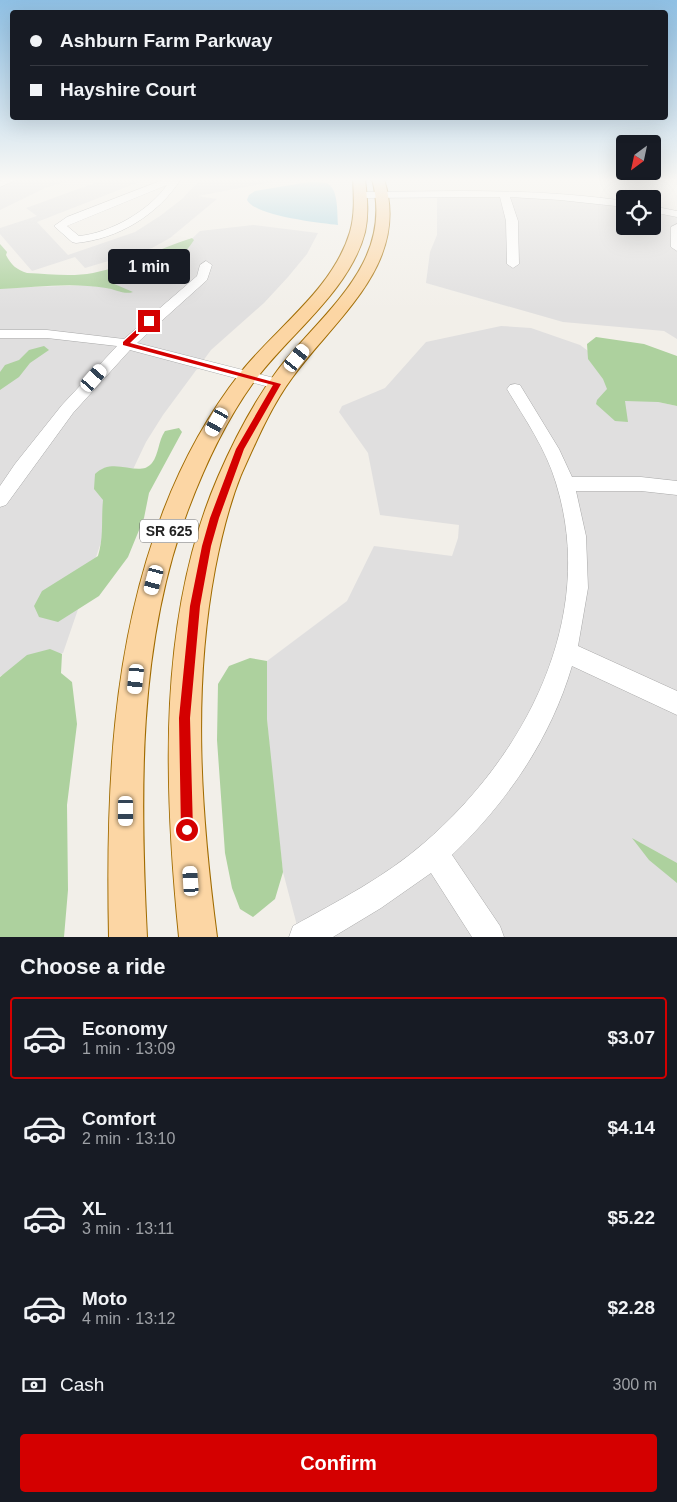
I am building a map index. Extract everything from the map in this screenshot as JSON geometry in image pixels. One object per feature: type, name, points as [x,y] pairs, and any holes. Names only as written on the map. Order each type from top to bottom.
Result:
[{"type":"main road","name":"SR 625","points":[[128,937],[126,811],[130,731],[137,662],[158,565],[184,488],[217,422],[248,376],[340,272],[358,233],[361,223]]},
{"type":"main road","name":"SR 625","points":[[198,937],[187,830],[184,718],[195,606],[207,546],[240,449],[277,384],[312,340],[346,304],[377,249],[383,223]]},
{"type":"street","points":[[63,223],[60,226],[76,240],[103,234],[126,223]]},
{"type":"street","points":[[512,223],[513,264]]},
{"type":"street","points":[[677,227],[677,248]]},
{"type":"street","points":[[0,500],[19,470],[61,415],[126,344],[163,309],[203,277],[206,265]]},
{"type":"street","points":[[0,334],[27,333],[98,338],[277,384]]},
{"type":"street","points":[[304,937],[363,903],[434,853],[473,816],[502,782],[528,744],[553,693],[566,652],[574,617],[578,583],[575,521],[566,484],[515,389]]},
{"type":"street","points":[[566,484],[624,483],[677,488]]},
{"type":"street","points":[[566,652],[677,703]]},
{"type":"street","points":[[434,853],[489,937]]},
{"type":"shaded area","points":[[16,223],[38,223],[68,255],[135,232],[149,223],[188,223],[170,238],[152,248],[85,268],[75,257],[32,271],[0,234],[0,228]]},
{"type":"shaded area","points":[[437,223],[616,223],[616,235],[661,235],[661,223],[677,223],[677,339],[664,331],[563,322],[426,283],[430,252],[437,235]]},
{"type":"shaded area","points":[[253,225],[318,233],[307,254],[288,277],[264,303],[211,350],[163,415],[146,442],[108,522],[63,653],[0,676],[0,288],[95,285],[180,250],[200,231]]},
{"type":"shaded area","points":[[501,326],[531,328],[580,345],[658,402],[677,406],[677,937],[300,937],[283,872],[267,719],[267,661],[347,601],[374,546],[452,556],[458,538],[459,525],[380,515],[368,453],[339,412],[342,406],[385,388],[426,342]]},
{"type":"green space","points":[[192,238],[194,240],[187,249],[170,263],[161,268],[118,279],[112,283],[133,292],[126,293],[80,285],[0,289],[0,244],[7,252],[6,255],[12,264],[23,272],[77,275],[119,266]]},
{"type":"green space","points":[[596,337],[644,344],[677,356],[677,406],[658,402],[625,401],[628,422],[615,421],[596,404],[597,400],[607,389],[603,379],[588,359],[587,344]]},
{"type":"green space","points":[[44,346],[49,350],[30,363],[19,377],[0,390],[0,372],[5,365],[19,360],[29,350]]},
{"type":"green space","points":[[179,428],[182,432],[149,493],[144,518],[128,557],[99,596],[58,622],[39,617],[34,606],[42,591],[98,556],[102,535],[103,500],[94,489],[95,474],[102,469],[110,467],[118,466],[140,469],[147,467],[154,459],[165,431]]},
{"type":"green space","points":[[50,649],[62,654],[61,673],[72,682],[77,724],[67,805],[68,890],[64,937],[0,937],[0,677],[27,655]]},
{"type":"green space","points":[[250,658],[267,661],[267,719],[283,872],[275,899],[253,917],[240,909],[232,888],[225,853],[217,740],[218,684],[229,666]]},
{"type":"green space","points":[[632,838],[677,863],[677,883],[649,860]]},
{"type":"water","points":[[322,223],[338,223],[338,225]]},
{"type":"route","points":[[149,321],[126,344],[277,384],[240,449],[214,518],[207,546],[195,606],[184,718],[187,830]]}]
